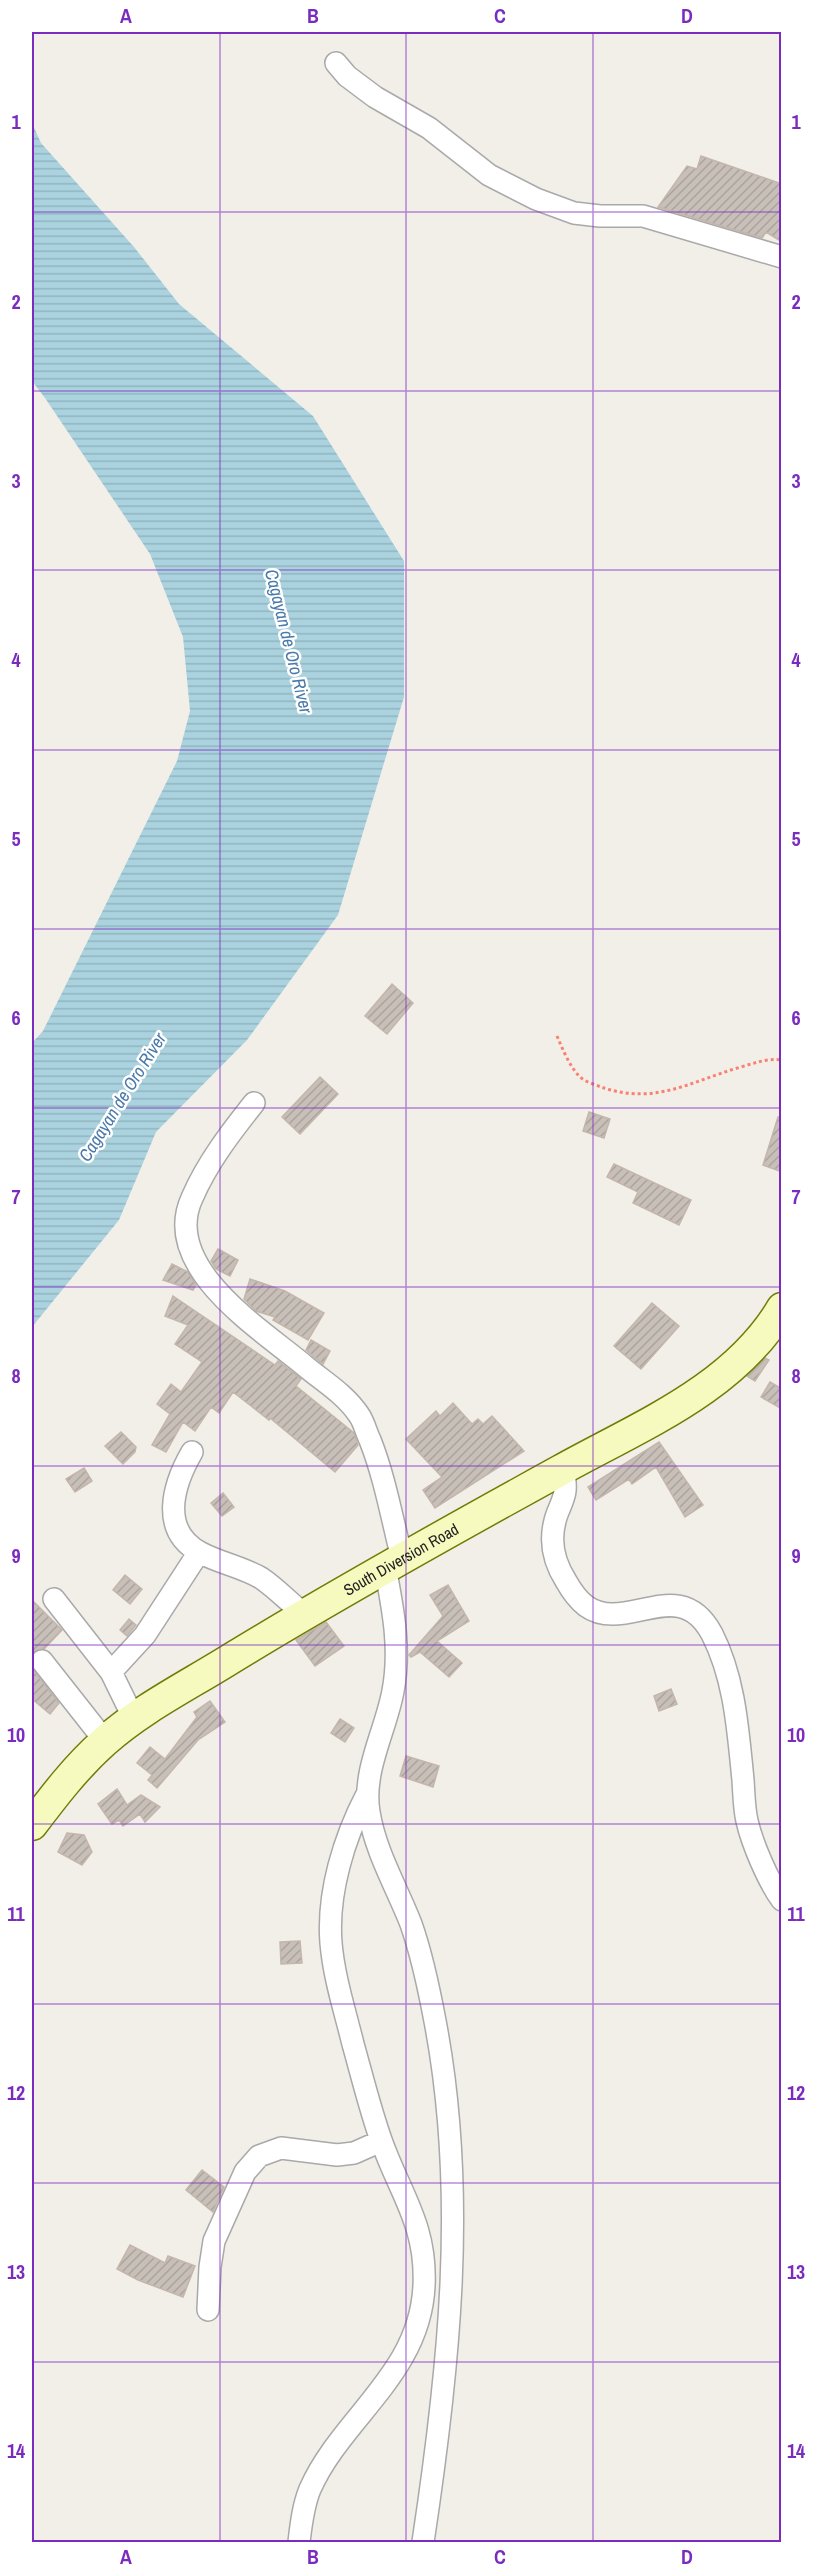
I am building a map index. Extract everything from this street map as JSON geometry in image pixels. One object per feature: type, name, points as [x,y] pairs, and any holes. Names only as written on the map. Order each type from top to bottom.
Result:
[{"type":"main road","name":"South Diversion Road","points":[[32,1825],[72,1773],[105,1741],[134,1719],[304,1614],[653,1420],[714,1382],[744,1357],[771,1327],[782,1308]]},
{"type":"street","points":[[336,63],[347,76],[375,97],[429,128],[489,175],[536,199],[583,214],[643,216],[782,257]]},
{"type":"street","points":[[254,1103],[224,1141],[191,1199],[186,1225],[190,1247],[200,1271],[218,1293],[343,1395],[360,1416],[384,1481],[394,1563],[397,1671],[367,1793],[357,1813],[340,1868],[332,1906],[331,1941],[335,1976],[381,2141],[418,2227],[424,2253],[424,2288],[418,2323],[406,2354],[331,2456],[310,2489],[301,2521],[299,2542]]},
{"type":"street","points":[[192,1452],[175,1489],[173,1520],[180,1537],[200,1552],[261,1579],[304,1614]]},
{"type":"street","points":[[564,1468],[566,1490],[555,1520],[552,1538],[554,1559],[575,1596],[587,1607],[599,1612],[621,1614],[657,1605],[677,1605],[704,1621],[712,1635],[726,1669],[734,1704],[747,1822],[771,1886],[782,1900]]},
{"type":"street","points":[[111,1672],[145,1635],[200,1552]]},
{"type":"street","points":[[54,1599],[111,1672],[134,1719]]},
{"type":"street","points":[[42,1661],[105,1741]]},
{"type":"street","points":[[367,1793],[372,1829],[411,1926],[435,2021],[450,2138],[453,2215],[452,2290],[446,2371],[423,2542]]},
{"type":"street","points":[[208,2310],[209,2277],[214,2241],[245,2172],[259,2156],[281,2148],[337,2154],[354,2152],[381,2141]]},
{"type":"street","points":[[424,2288],[452,2290]]},
{"type":"path","points":[[557,1036],[571,1066],[581,1079],[620,1093],[642,1096],[685,1087],[719,1073],[769,1059],[782,1060]]},
{"type":"water","name":"Cagayan de Oro River","points":[[32,123],[41,143],[134,247],[179,304],[313,416],[404,561],[404,697],[338,915],[247,1040],[156,1132],[119,1220],[32,1327],[32,1043],[43,1031],[177,761],[190,711],[183,637],[150,554],[32,381]]},
{"type":"building","points":[[701,156],[782,184],[782,242],[766,232],[762,238],[658,207],[687,166],[697,169]]},
{"type":"building","points":[[392,984],[413,1003],[387,1034],[365,1016]]},
{"type":"building","points":[[320,1077],[338,1094],[300,1134],[282,1117]]},
{"type":"building","points":[[589,1112],[610,1119],[604,1138],[583,1131]]},
{"type":"building","points":[[778,1117],[782,1117],[782,1172],[763,1165]]},
{"type":"building","points":[[614,1164],[691,1200],[679,1225],[633,1203],[638,1192],[607,1177]]},
{"type":"building","points":[[218,1249],[238,1260],[230,1276],[216,1269],[211,1261]]},
{"type":"building","points":[[172,1264],[188,1272],[196,1285],[193,1290],[163,1280]]},
{"type":"building","points":[[250,1279],[285,1291],[324,1313],[308,1340],[273,1320],[275,1317],[256,1311],[244,1299]]},
{"type":"building","points":[[173,1296],[275,1365],[278,1361],[301,1379],[296,1386],[354,1433],[358,1445],[335,1472],[270,1418],[269,1420],[233,1392],[219,1413],[211,1407],[195,1431],[183,1422],[166,1452],[152,1445],[170,1414],[157,1404],[171,1384],[181,1392],[202,1362],[175,1344],[188,1325],[165,1316]]},
{"type":"building","points":[[652,1303],[679,1326],[641,1369],[614,1346]]},
{"type":"building","points":[[311,1340],[330,1351],[323,1364],[306,1350]]},
{"type":"building","points":[[765,1358],[769,1360],[755,1381],[747,1376]]},
{"type":"building","points":[[770,1382],[782,1389],[782,1409],[761,1397]]},
{"type":"building","points":[[453,1403],[472,1424],[478,1419],[483,1424],[492,1416],[524,1451],[435,1508],[423,1490],[442,1477],[406,1439],[436,1411],[440,1416]]},
{"type":"building","points":[[121,1432],[136,1447],[135,1452],[123,1464],[105,1446]]},
{"type":"building","points":[[659,1442],[703,1505],[685,1517],[656,1467],[632,1484],[629,1479],[596,1500],[588,1487]]},
{"type":"building","points":[[84,1468],[92,1481],[75,1492],[66,1479]]},
{"type":"building","points":[[223,1493],[234,1507],[222,1516],[211,1503]]},
{"type":"building","points":[[125,1575],[142,1589],[130,1604],[113,1590]]},
{"type":"building","points":[[448,1585],[469,1621],[437,1641],[462,1663],[449,1677],[420,1652],[411,1657],[409,1655],[443,1616],[430,1595]]},
{"type":"building","points":[[32,1600],[62,1630],[44,1649],[32,1654]]},
{"type":"building","points":[[129,1619],[136,1625],[127,1636],[120,1630]]},
{"type":"building","points":[[326,1622],[344,1646],[315,1666],[296,1640]]},
{"type":"building","points":[[32,1668],[59,1703],[50,1714],[32,1699]]},
{"type":"building","points":[[671,1689],[677,1704],[659,1711],[654,1696]]},
{"type":"building","points":[[210,1701],[225,1722],[198,1740],[157,1788],[148,1780],[152,1775],[137,1763],[150,1747],[165,1759],[197,1717],[194,1712]]},
{"type":"building","points":[[340,1719],[354,1728],[345,1742],[331,1733]]},
{"type":"building","points":[[406,1756],[439,1766],[433,1787],[400,1776]]},
{"type":"building","points":[[117,1789],[127,1805],[141,1795],[160,1807],[145,1822],[140,1814],[123,1826],[119,1820],[112,1824],[98,1804]]},
{"type":"building","points":[[67,1833],[84,1835],[92,1852],[82,1865],[58,1852]]},
{"type":"building","points":[[300,1941],[302,1963],[281,1964],[280,1942]]},
{"type":"building","points":[[202,2170],[224,2187],[213,2212],[186,2190]]},
{"type":"building","points":[[130,2245],[165,2263],[168,2256],[195,2266],[183,2297],[138,2280],[117,2269]]}]
